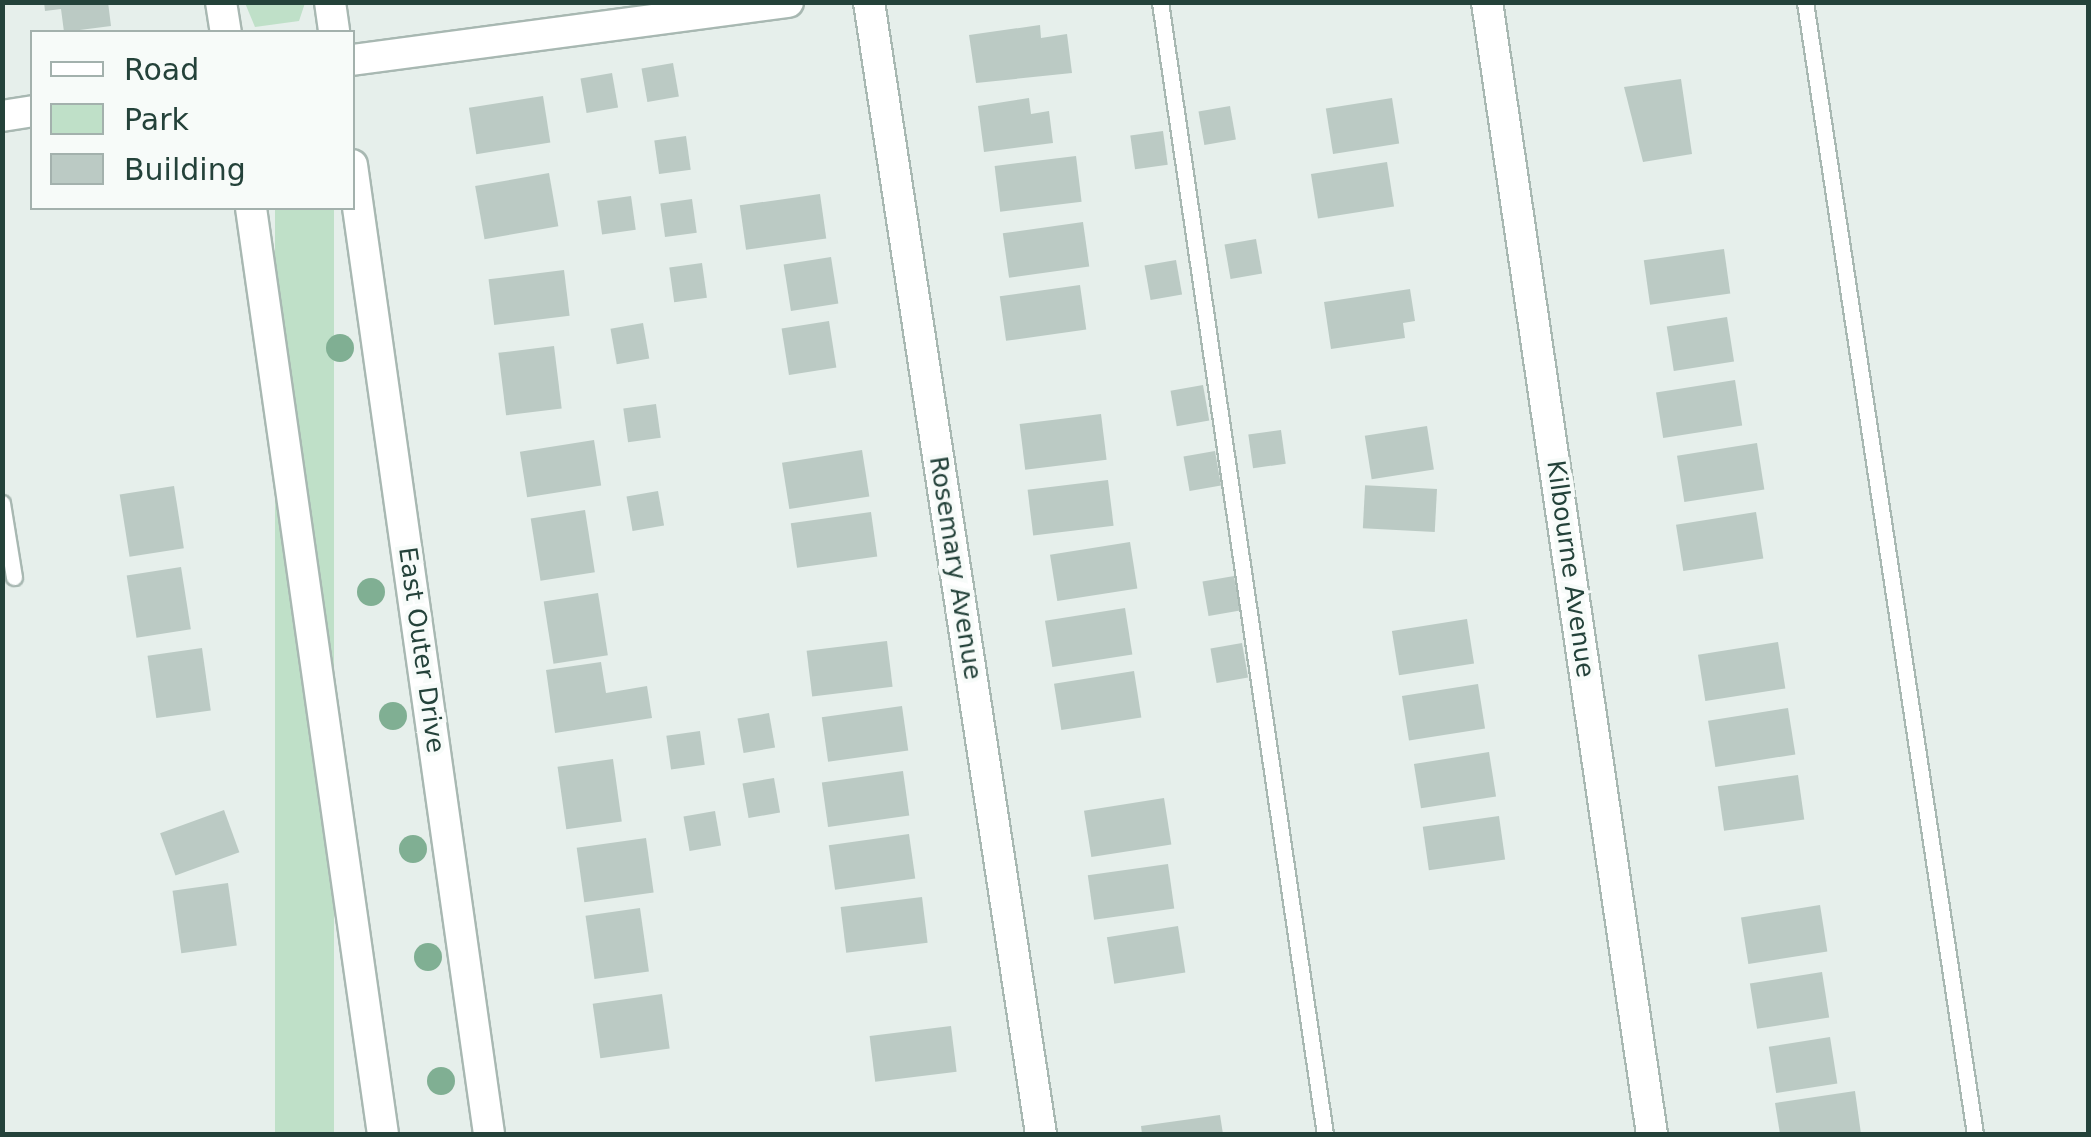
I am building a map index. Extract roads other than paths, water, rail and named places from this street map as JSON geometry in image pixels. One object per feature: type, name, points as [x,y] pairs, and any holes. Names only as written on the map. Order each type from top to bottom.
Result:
[{"type":"street","points":[[221,2],[226,30]]},
{"type":"street","points":[[330,2],[334,30]]},
{"type":"street","points":[[355,60],[788,2]]},
{"type":"street","name":"Rosemary Avenue","points":[[870,2],[1041,1134]]},
{"type":"street","name":"Kilbourne Avenue","points":[[1487,2],[1652,1134]]},
{"type":"street","points":[[2,116],[30,111]]},
{"type":"street","name":"East Outer Drive","points":[[355,186],[489,1134]]},
{"type":"street","points":[[251,210],[383,1134]]},
{"type":"lane","points":[[1160,2],[1326,1134]]},
{"type":"lane","points":[[1806,2],[1974,1134]]},
{"type":"lane","points":[[2,502],[14,576]]}]
